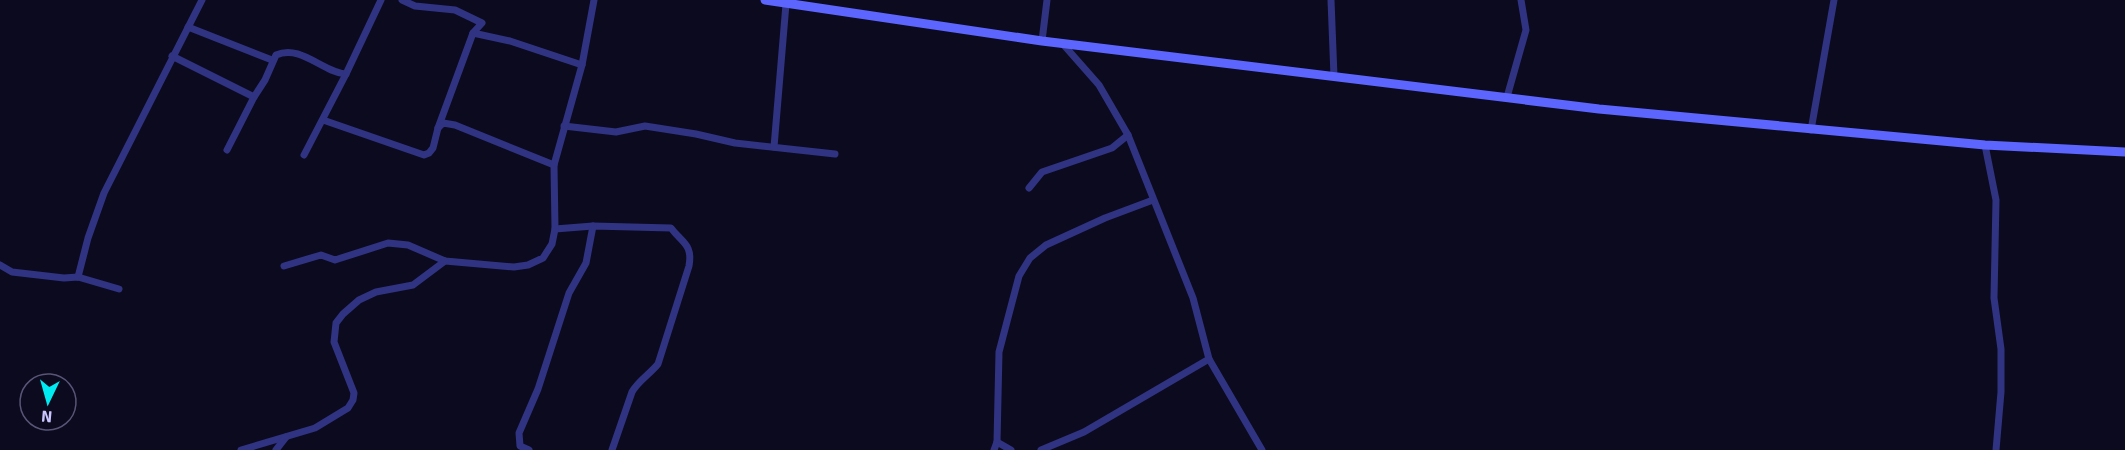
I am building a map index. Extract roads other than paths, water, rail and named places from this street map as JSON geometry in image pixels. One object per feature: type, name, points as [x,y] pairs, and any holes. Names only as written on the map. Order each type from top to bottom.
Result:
[{"type":"main road","points":[[765,0],[1042,41],[1507,97],[1811,130],[1985,146],[2125,152]]},
{"type":"street","points":[[78,277],[88,238],[104,193],[202,0]]},
{"type":"street","points":[[304,154],[381,0]]},
{"type":"street","points":[[323,120],[424,155],[433,148],[438,128],[473,33],[482,23],[455,10],[415,6],[402,0]]},
{"type":"street","points":[[284,266],[321,255],[335,260],[388,243],[408,245],[445,261],[514,267],[528,265],[543,258],[552,244],[555,229],[554,165],[582,65],[594,0]]},
{"type":"street","points":[[1042,41],[1047,0]]},
{"type":"street","points":[[1331,0],[1334,76]]},
{"type":"street","points":[[1507,97],[1526,30],[1521,0]]},
{"type":"street","points":[[1811,130],[1834,0]]},
{"type":"street","points":[[774,147],[786,4]]},
{"type":"street","points":[[188,27],[272,60]]},
{"type":"street","points":[[473,33],[510,41],[582,65]]},
{"type":"street","points":[[1062,43],[1099,85],[1128,135],[1193,298],[1209,359],[1262,450]]},
{"type":"street","points":[[227,150],[276,55],[285,51],[296,52],[335,73],[346,74]]},
{"type":"street","points":[[172,56],[254,97]]},
{"type":"street","points":[[438,128],[443,123],[455,125],[554,165]]},
{"type":"street","points":[[564,126],[616,132],[645,126],[735,143],[836,154]]},
{"type":"street","points":[[1029,188],[1042,172],[1112,148],[1128,135]]},
{"type":"street","points":[[1985,146],[1996,200],[1994,298],[2001,348],[2001,392],[1996,450]]},
{"type":"street","points":[[1011,450],[996,446],[999,352],[1019,276],[1030,258],[1046,245],[1105,218],[1153,200]]},
{"type":"street","points":[[555,229],[593,226],[670,228],[684,241],[691,256],[658,364],[632,392],[612,450]]},
{"type":"street","points":[[529,450],[520,446],[519,433],[538,389],[569,293],[586,263],[593,226]]},
{"type":"street","points":[[242,450],[315,428],[348,408],[354,393],[334,342],[336,323],[359,300],[376,292],[413,285],[445,261]]},
{"type":"street","points":[[0,266],[12,272],[64,278],[78,277],[119,289]]},
{"type":"street","points":[[1041,450],[1093,427],[1209,359]]},
{"type":"street","points":[[276,450],[286,437]]}]
